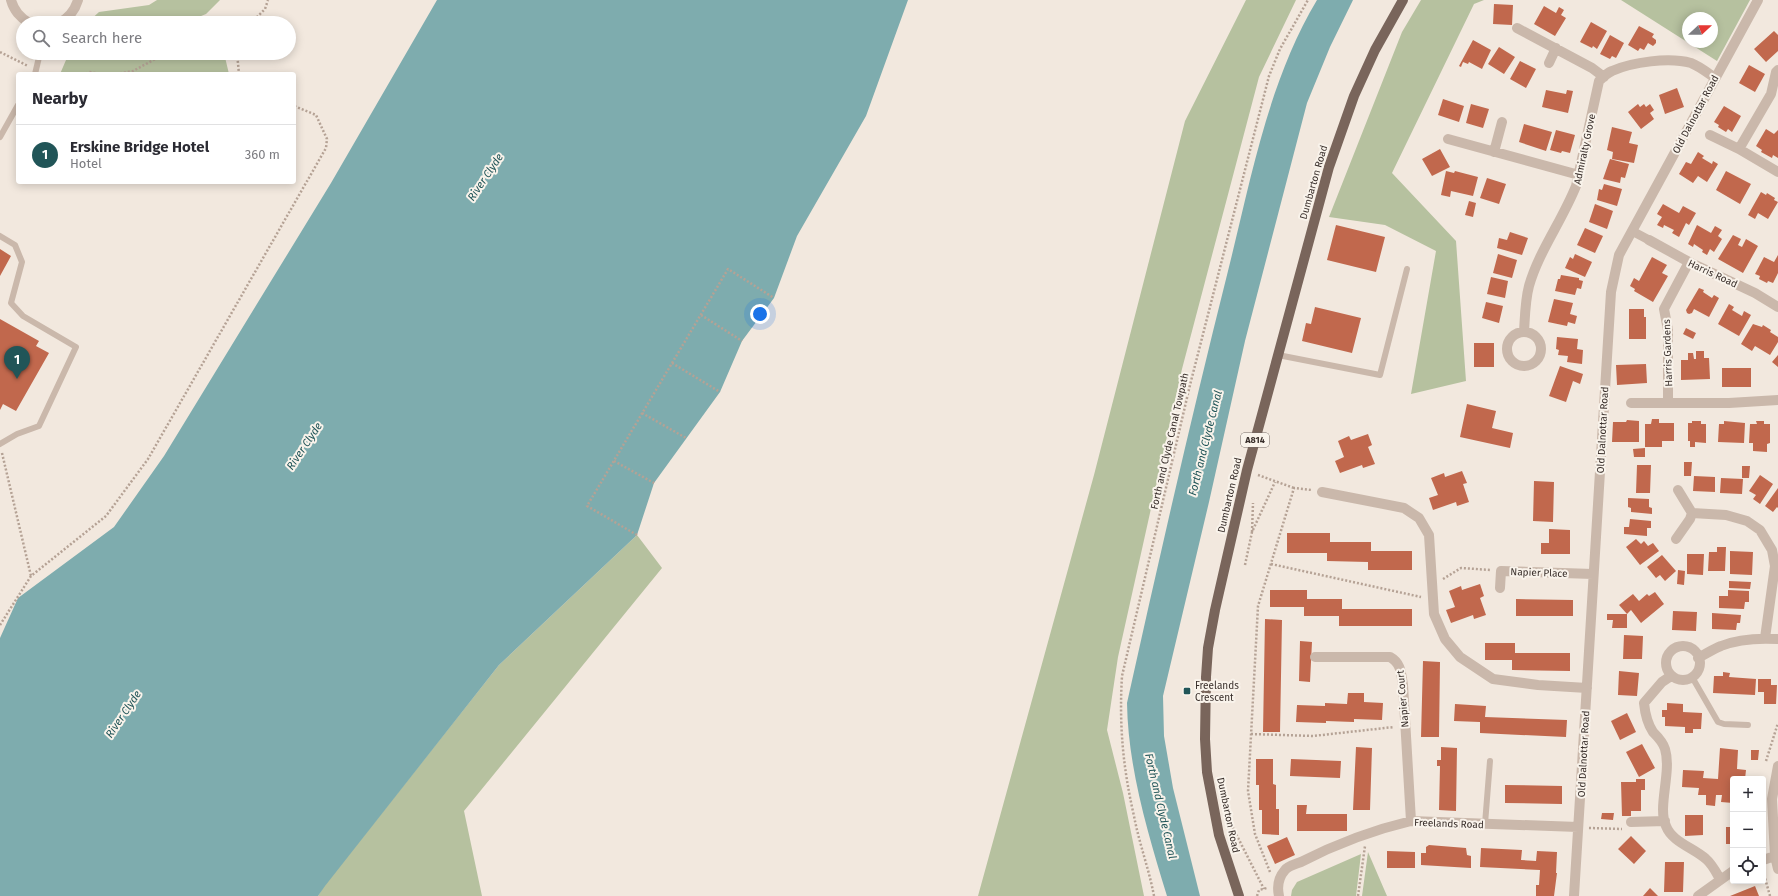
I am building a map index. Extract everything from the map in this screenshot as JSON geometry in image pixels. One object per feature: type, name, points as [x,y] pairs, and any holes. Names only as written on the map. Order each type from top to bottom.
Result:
[{"type":"main road","name":"Dumbarton Road","points":[[1239,896],[1219,835],[1207,772],[1205,739],[1208,648],[1215,610],[1247,470],[1328,167],[1354,96],[1375,50],[1403,0]]},
{"type":"street","points":[[11,0],[19,16]]},
{"type":"street","points":[[69,16],[73,12],[78,0]]},
{"type":"street","name":"Old Dalnottar Road","points":[[1574,896],[1611,292],[1619,255],[1758,0]]},
{"type":"street","points":[[1517,28],[1592,68],[1604,77],[1610,71],[1627,66],[1641,63],[1670,61],[1692,64],[1715,78]]},
{"type":"street","points":[[1549,63],[1556,48]]},
{"type":"street","points":[[1739,149],[1771,94],[1776,72],[1778,70]]},
{"type":"street","name":"Admiralty Grove","points":[[1524,332],[1529,286],[1542,254],[1570,201],[1579,175],[1598,87],[1600,81],[1604,77]]},
{"type":"street","points":[[1494,152],[1502,122]]},
{"type":"street","points":[[1710,135],[1739,149],[1778,172]]},
{"type":"street","points":[[1448,139],[1579,175]]},
{"type":"street","points":[[1632,231],[1649,240]]},
{"type":"street","name":"Harris Road","points":[[1649,240],[1689,262],[1755,293],[1778,307]]},
{"type":"street","name":"Harris Gardens","points":[[1668,402],[1668,330],[1664,309],[1689,262]]},
{"type":"street","points":[[1631,403],[1730,403],[1778,400]]},
{"type":"street","points":[[1678,490],[1692,513]]},
{"type":"street","points":[[1322,492],[1404,508],[1419,518],[1429,535],[1434,614],[1445,639],[1460,658],[1493,679],[1538,685],[1587,688]]},
{"type":"street","points":[[1676,539],[1692,513]]},
{"type":"street","points":[[1692,513],[1726,514],[1747,521],[1760,530],[1772,550],[1775,566],[1765,638]]},
{"type":"street","name":"Napier Place","points":[[1500,588],[1501,571],[1593,574]]},
{"type":"street","points":[[1698,658],[1721,646],[1765,638],[1778,639]]},
{"type":"street","points":[[1684,647],[1696,652],[1699,664],[1697,672],[1692,677],[1681,680],[1671,676],[1667,669],[1666,663],[1671,652],[1677,648],[1684,647]]},
{"type":"street","name":"Napier Court","points":[[1315,657],[1390,657],[1396,661],[1401,669],[1411,821]]},
{"type":"street","points":[[1671,676],[1662,682],[1644,703],[1646,717],[1653,731],[1660,738],[1665,749],[1667,772],[1663,813],[1666,826],[1675,837],[1707,859],[1720,879]]},
{"type":"street","points":[[1778,766],[1772,799],[1775,856],[1778,869]]},
{"type":"street","name":"Freelands Road","points":[[1278,891],[1285,870],[1313,856],[1366,834],[1411,821],[1578,827]]},
{"type":"street","points":[[1631,822],[1665,821]]},
{"type":"street","points":[[1766,859],[1775,856]]},
{"type":"street","points":[[1698,896],[1730,873]]},
{"type":"lane","points":[[36,72],[39,60]]},
{"type":"lane","points":[[0,137],[16,109]]},
{"type":"lane","points":[[0,236],[15,245],[22,262],[11,303],[23,316],[76,347],[39,426],[17,434],[0,444]]},
{"type":"lane","points":[[1278,355],[1380,375],[1407,269]]},
{"type":"lane","points":[[1692,677],[1718,722],[1724,724],[1748,725]]},
{"type":"lane","points":[[1485,824],[1490,761]]},
{"type":"path","points":[[259,16],[265,10],[268,0]]},
{"type":"path","name":"Forth and Clyde Canal Towpath","points":[[1154,896],[1134,817],[1123,759],[1120,711],[1122,676],[1190,386],[1269,76],[1280,48],[1308,0]]},
{"type":"path","points":[[0,52],[36,72]]},
{"type":"path","points":[[127,72],[133,71],[153,60]]},
{"type":"path","points":[[237,60],[239,72]]},
{"type":"path","points":[[0,625],[30,576],[106,516],[148,459],[326,148],[327,138],[316,115],[296,107]]},
{"type":"path","points":[[637,535],[587,506],[728,269],[774,298]]},
{"type":"path","points":[[701,315],[742,342]]},
{"type":"path","points":[[672,363],[720,392]]},
{"type":"path","points":[[642,413],[686,438]]},
{"type":"path","points":[[0,444],[30,576]]},
{"type":"path","points":[[614,461],[654,484]]},
{"type":"path","points":[[1256,482],[1258,475],[1294,488],[1322,492]]},
{"type":"path","points":[[1244,565],[1252,532],[1275,482]]},
{"type":"path","points":[[1278,891],[1255,834],[1248,791],[1258,606],[1294,488]]},
{"type":"path","points":[[1252,532],[1253,496]]},
{"type":"path","points":[[1271,564],[1433,600]]},
{"type":"path","points":[[1432,583],[1461,568],[1501,571]]},
{"type":"path","points":[[1765,768],[1778,723]]},
{"type":"path","points":[[1251,734],[1313,736],[1405,726]]},
{"type":"path","points":[[1227,815],[1264,889]]},
{"type":"path","points":[[1578,827],[1628,829],[1631,822]]},
{"type":"path","points":[[1358,896],[1366,834]]},
{"type":"path","points":[[1766,881],[1770,896]]},
{"type":"green space","points":[[157,0],[220,0],[206,14],[201,16],[95,16],[99,12],[149,5]]},
{"type":"green space","points":[[1246,0],[1296,0],[1259,77],[1182,369],[1118,657],[1107,730],[1123,793],[1144,896],[978,896],[1094,475],[1185,121]]},
{"type":"green space","points":[[1421,0],[1484,0],[1474,4],[1392,173],[1456,241],[1466,381],[1411,394],[1436,251],[1385,225],[1329,217],[1402,32]]},
{"type":"green space","points":[[1621,0],[1750,0],[1717,61],[1697,48],[1718,48],[1718,12],[1682,12],[1682,39]]},
{"type":"green space","points":[[66,60],[226,60],[229,72],[61,72]]},
{"type":"green space","points":[[637,535],[662,568],[464,811],[482,896],[318,896],[324,886],[499,665]]},
{"type":"green space","points":[[1368,852],[1387,896],[1362,896]]},
{"type":"green space","points":[[1361,854],[1356,896],[1291,896],[1292,890],[1297,882]]},
{"type":"water","name":"River Clyde","points":[[437,0],[908,0],[866,116],[797,236],[774,298],[742,341],[720,392],[654,483],[637,535],[499,665],[318,896],[0,896],[0,638],[18,598],[114,527],[164,456],[331,183]]},
{"type":"water","name":"Forth and Clyde Canal","points":[[1317,0],[1353,0],[1330,47],[1307,103],[1245,341],[1163,696],[1164,736],[1173,788],[1200,896],[1167,896],[1140,801],[1131,752],[1127,703],[1189,433],[1253,166],[1273,98],[1286,64],[1300,31]]},
{"type":"building","points":[[1494,4],[1513,5],[1512,25],[1493,24]]},
{"type":"building","points":[[1544,6],[1556,13],[1559,7],[1564,10],[1561,15],[1566,18],[1555,36],[1534,24]]},
{"type":"building","points":[[1591,22],[1607,31],[1597,49],[1593,46],[1592,48],[1580,42]]},
{"type":"building","points":[[1639,26],[1654,34],[1652,37],[1656,40],[1656,43],[1653,46],[1648,43],[1644,50],[1640,48],[1638,51],[1628,45]]},
{"type":"building","points":[[1774,31],[1778,35],[1778,51],[1766,62],[1754,49]]},
{"type":"building","points":[[1610,35],[1624,43],[1616,58],[1612,56],[1610,59],[1600,54]]},
{"type":"building","points":[[1473,40],[1491,50],[1482,69],[1469,62],[1468,64],[1463,62],[1461,67],[1459,66]]},
{"type":"building","points":[[1499,47],[1515,57],[1504,74],[1488,64]]},
{"type":"building","points":[[1520,61],[1536,69],[1526,88],[1510,79]]},
{"type":"building","points":[[1749,65],[1765,74],[1755,92],[1739,83]]},
{"type":"building","points":[[1677,88],[1684,107],[1665,114],[1659,95]]},
{"type":"building","points":[[1546,90],[1566,94],[1567,90],[1573,91],[1568,113],[1542,107]]},
{"type":"building","points":[[1443,99],[1464,106],[1459,122],[1438,115]]},
{"type":"building","points":[[1471,104],[1489,109],[1483,128],[1466,123]]},
{"type":"building","points":[[1638,104],[1640,107],[1644,104],[1646,107],[1650,104],[1654,110],[1650,113],[1654,119],[1641,129],[1628,112]]},
{"type":"building","points":[[1724,106],[1741,116],[1732,132],[1728,129],[1726,132],[1718,127],[1719,125],[1714,122]]},
{"type":"building","points":[[1524,124],[1552,132],[1546,151],[1519,142]]},
{"type":"building","points":[[1612,127],[1632,132],[1629,143],[1638,145],[1634,163],[1612,159],[1613,152],[1607,150]]},
{"type":"building","points":[[1766,129],[1774,134],[1778,130],[1778,158],[1773,155],[1772,158],[1761,152],[1762,150],[1756,146]]},
{"type":"building","points":[[1556,130],[1575,135],[1570,153],[1562,151],[1561,153],[1550,150]]},
{"type":"building","points":[[1440,149],[1450,167],[1432,176],[1422,159]]},
{"type":"building","points":[[1698,152],[1704,156],[1702,158],[1712,164],[1713,161],[1718,164],[1707,182],[1698,176],[1693,183],[1679,174],[1686,162],[1691,164]]},
{"type":"building","points":[[1610,159],[1629,164],[1625,178],[1621,177],[1620,183],[1603,179]]},
{"type":"building","points":[[1446,171],[1454,173],[1455,171],[1478,177],[1473,196],[1451,191],[1450,197],[1441,195]]},
{"type":"building","points":[[1726,171],[1751,184],[1740,204],[1716,190]]},
{"type":"building","points":[[1487,178],[1506,184],[1499,204],[1480,198]]},
{"type":"building","points":[[1604,184],[1622,189],[1617,206],[1597,200],[1599,189],[1602,190]]},
{"type":"building","points":[[1761,192],[1766,195],[1767,193],[1778,202],[1768,219],[1758,213],[1755,219],[1748,215]]},
{"type":"building","points":[[1469,201],[1476,203],[1473,217],[1465,215]]},
{"type":"building","points":[[1595,204],[1613,211],[1607,229],[1589,222]]},
{"type":"building","points":[[1663,204],[1679,213],[1683,206],[1696,213],[1689,225],[1686,223],[1679,237],[1672,233],[1674,230],[1664,225],[1663,228],[1657,225],[1662,217],[1657,214]]},
{"type":"building","points":[[1336,225],[1385,237],[1376,272],[1327,260]]},
{"type":"building","points":[[1697,225],[1711,233],[1715,226],[1722,230],[1718,236],[1722,239],[1714,252],[1710,249],[1707,255],[1702,252],[1703,250],[1694,244],[1693,247],[1688,244]]},
{"type":"building","points":[[1585,228],[1603,236],[1595,253],[1577,245]]},
{"type":"building","points":[[1510,232],[1528,238],[1522,255],[1497,248],[1499,238],[1507,240]]},
{"type":"building","points":[[1733,235],[1741,239],[1738,245],[1742,247],[1746,239],[1758,246],[1743,273],[1718,259]]},
{"type":"building","points":[[0,249],[11,256],[0,276]]},
{"type":"building","points":[[1498,254],[1517,260],[1512,278],[1493,273]]},
{"type":"building","points":[[1575,254],[1592,262],[1585,277],[1565,268],[1570,257],[1573,259]]},
{"type":"building","points":[[1778,255],[1778,273],[1773,283],[1768,281],[1767,283],[1759,279],[1760,276],[1755,274],[1764,257],[1774,262]]},
{"type":"building","points":[[1652,257],[1667,265],[1662,273],[1668,276],[1653,302],[1634,291],[1635,289],[1630,286],[1634,278],[1639,281]]},
{"type":"building","points":[[1561,275],[1579,278],[1579,280],[1583,281],[1581,289],[1577,288],[1575,295],[1555,291],[1558,279],[1560,279]]},
{"type":"building","points":[[1491,277],[1508,281],[1505,298],[1487,294]]},
{"type":"building","points":[[1699,288],[1704,290],[1703,292],[1712,298],[1714,295],[1719,298],[1709,317],[1694,309],[1692,313],[1687,313],[1686,310]]},
{"type":"building","points":[[1554,299],[1573,303],[1570,314],[1577,316],[1575,324],[1568,322],[1567,326],[1548,322]]},
{"type":"building","points":[[1486,302],[1503,306],[1499,323],[1482,318]]},
{"type":"building","points":[[1729,304],[1734,307],[1732,310],[1742,316],[1744,311],[1751,315],[1739,336],[1718,324]]},
{"type":"building","points":[[1315,307],[1361,318],[1352,353],[1302,341],[1306,323],[1311,324]]},
{"type":"building","points":[[1629,309],[1644,309],[1644,317],[1646,317],[1646,339],[1629,339]]},
{"type":"building","points":[[0,319],[39,341],[36,346],[49,353],[16,411],[3,404],[0,410]]},
{"type":"building","points":[[1753,324],[1762,327],[1763,325],[1778,337],[1778,342],[1770,355],[1755,346],[1752,351],[1741,344]]},
{"type":"building","points":[[1686,328],[1696,333],[1693,339],[1683,334]]},
{"type":"building","points":[[1557,337],[1578,339],[1577,349],[1583,350],[1582,364],[1567,362],[1568,356],[1558,355],[1559,350],[1556,349]]},
{"type":"building","points":[[1474,343],[1494,343],[1494,367],[1474,367]]},
{"type":"building","points":[[1696,351],[1704,351],[1704,358],[1709,358],[1710,379],[1681,380],[1681,360],[1688,360],[1688,353],[1693,353],[1694,359],[1696,359]]},
{"type":"building","points":[[1778,355],[1778,367],[1772,362]]},
{"type":"building","points":[[1646,364],[1647,383],[1617,385],[1616,365]]},
{"type":"building","points":[[1560,366],[1583,374],[1580,384],[1573,381],[1566,402],[1549,396]]},
{"type":"building","points":[[1722,368],[1751,368],[1751,387],[1722,387]]},
{"type":"building","points":[[1467,404],[1496,411],[1492,428],[1513,433],[1510,448],[1460,437]]},
{"type":"building","points":[[1652,419],[1659,419],[1659,423],[1674,423],[1674,441],[1662,441],[1662,447],[1645,447],[1645,424],[1651,424]]},
{"type":"building","points":[[1627,420],[1639,421],[1639,442],[1612,442],[1613,422],[1626,422]]},
{"type":"building","points":[[1692,421],[1701,421],[1701,424],[1706,424],[1706,443],[1695,442],[1695,447],[1690,447],[1690,441],[1688,441],[1688,423],[1692,423]]},
{"type":"building","points":[[1724,421],[1745,423],[1744,443],[1718,442],[1719,424],[1724,424]]},
{"type":"building","points":[[1756,421],[1764,421],[1764,424],[1770,424],[1770,443],[1767,444],[1767,452],[1753,451],[1753,443],[1749,443],[1750,424],[1757,424]]},
{"type":"building","points":[[1368,434],[1372,445],[1368,447],[1375,464],[1363,468],[1362,465],[1340,473],[1335,461],[1344,457],[1338,441],[1349,436],[1351,440]]},
{"type":"building","points":[[1645,448],[1645,457],[1634,457],[1633,449]]},
{"type":"building","points":[[1684,462],[1692,462],[1691,476],[1684,476]]},
{"type":"building","points":[[1637,465],[1651,465],[1650,493],[1636,493]]},
{"type":"building","points":[[1742,466],[1750,466],[1749,478],[1742,478]]},
{"type":"building","points":[[1462,471],[1467,483],[1463,484],[1469,502],[1457,506],[1456,502],[1433,510],[1429,498],[1438,495],[1431,478],[1444,473],[1445,477]]},
{"type":"building","points":[[1760,475],[1773,484],[1760,504],[1753,499],[1756,495],[1749,491]]},
{"type":"building","points":[[1694,476],[1715,477],[1715,492],[1693,491]]},
{"type":"building","points":[[1721,478],[1743,479],[1742,494],[1720,493]]},
{"type":"building","points":[[1534,481],[1554,482],[1553,522],[1533,521]]},
{"type":"building","points":[[1778,488],[1778,508],[1777,507],[1773,512],[1765,506]]},
{"type":"building","points":[[1628,498],[1649,499],[1649,507],[1652,508],[1652,514],[1631,512],[1631,508],[1628,507]]},
{"type":"building","points":[[1630,519],[1651,521],[1651,528],[1647,528],[1647,536],[1624,534],[1624,527],[1629,527]]},
{"type":"building","points":[[1549,529],[1570,530],[1570,554],[1541,554],[1541,543],[1549,543]]},
{"type":"building","points":[[1287,533],[1330,533],[1330,542],[1371,542],[1371,551],[1412,551],[1412,570],[1368,570],[1368,562],[1327,561],[1327,553],[1287,553]]},
{"type":"building","points":[[1636,539],[1641,544],[1644,541],[1648,546],[1653,543],[1659,551],[1640,565],[1626,547]]},
{"type":"building","points":[[1717,547],[1726,547],[1725,571],[1708,571],[1709,552],[1717,552]]},
{"type":"building","points":[[1730,551],[1753,552],[1752,575],[1730,574]]},
{"type":"building","points":[[1687,554],[1704,554],[1703,575],[1687,574]]},
{"type":"building","points":[[1662,555],[1676,571],[1665,581],[1660,575],[1656,578],[1647,567]]},
{"type":"building","points":[[1678,570],[1685,571],[1684,585],[1677,584]]},
{"type":"building","points":[[1729,581],[1751,582],[1750,589],[1729,588]]},
{"type":"building","points":[[1480,584],[1484,596],[1480,598],[1486,615],[1474,619],[1473,615],[1451,623],[1446,610],[1455,607],[1449,591],[1461,586],[1462,590]]},
{"type":"building","points":[[1270,590],[1307,590],[1307,599],[1342,599],[1342,609],[1412,609],[1412,626],[1339,626],[1339,616],[1304,616],[1304,607],[1270,607]]},
{"type":"building","points":[[1728,590],[1749,591],[1749,602],[1745,602],[1744,609],[1719,608],[1719,596],[1728,596]]},
{"type":"building","points":[[1655,592],[1664,604],[1641,623],[1631,610],[1627,614],[1619,605],[1633,594],[1639,601],[1647,594],[1649,596]]},
{"type":"building","points":[[1516,599],[1573,600],[1573,616],[1516,616]]},
{"type":"building","points":[[1673,611],[1697,612],[1696,631],[1672,630]]},
{"type":"building","points":[[1712,613],[1741,615],[1740,623],[1737,623],[1736,630],[1712,629]]},
{"type":"building","points":[[1607,614],[1627,614],[1627,628],[1612,628],[1613,620],[1607,620]]},
{"type":"building","points":[[1265,619],[1282,620],[1280,732],[1263,732]]},
{"type":"building","points":[[1624,635],[1643,636],[1642,659],[1623,659]]},
{"type":"building","points":[[1300,641],[1312,642],[1310,682],[1299,681]]},
{"type":"building","points":[[1485,643],[1515,643],[1515,653],[1570,653],[1570,671],[1512,670],[1512,660],[1485,660]]},
{"type":"building","points":[[1423,661],[1440,662],[1439,737],[1421,737]]},
{"type":"building","points":[[1619,671],[1639,673],[1637,696],[1618,695]]},
{"type":"building","points":[[1723,672],[1730,673],[1729,677],[1756,679],[1755,695],[1713,693],[1714,676],[1723,676]]},
{"type":"building","points":[[1758,679],[1771,679],[1771,685],[1777,685],[1776,704],[1764,704],[1764,692],[1758,692]]},
{"type":"building","points":[[1348,693],[1364,693],[1364,702],[1383,703],[1382,720],[1354,719],[1354,722],[1326,721],[1326,723],[1296,722],[1297,705],[1325,706],[1325,703],[1347,704]]},
{"type":"building","points":[[1667,703],[1683,704],[1683,712],[1702,713],[1701,729],[1693,729],[1693,733],[1685,733],[1685,727],[1665,726],[1665,717],[1662,717],[1662,710],[1667,710]]},
{"type":"building","points":[[1455,704],[1486,706],[1485,717],[1567,720],[1566,737],[1480,733],[1480,722],[1454,721]]},
{"type":"building","points":[[1627,713],[1636,732],[1620,740],[1611,721]]},
{"type":"building","points":[[1642,744],[1655,768],[1639,777],[1626,752]]},
{"type":"building","points":[[1356,747],[1372,748],[1370,810],[1353,810]]},
{"type":"building","points":[[1441,747],[1457,748],[1456,811],[1439,810],[1440,766],[1437,766],[1437,760],[1441,760]]},
{"type":"building","points":[[1720,748],[1738,750],[1737,769],[1746,770],[1745,776],[1730,776],[1730,803],[1721,802],[1722,795],[1716,795],[1715,806],[1706,805],[1706,795],[1698,795],[1699,788],[1682,787],[1683,770],[1704,771],[1703,778],[1718,779]]},
{"type":"building","points":[[1751,750],[1759,750],[1758,760],[1751,760]]},
{"type":"building","points":[[1256,759],[1273,759],[1273,784],[1276,785],[1276,809],[1279,809],[1279,835],[1262,834],[1262,810],[1259,810],[1259,785],[1256,785]]},
{"type":"building","points":[[1291,759],[1341,761],[1340,778],[1290,776]]},
{"type":"building","points":[[1636,779],[1645,779],[1645,790],[1641,790],[1641,811],[1631,811],[1631,816],[1622,816],[1621,782],[1636,782]]},
{"type":"building","points":[[1505,785],[1562,786],[1562,804],[1505,803]]},
{"type":"building","points":[[1297,805],[1307,805],[1306,814],[1347,814],[1347,831],[1297,831]]},
{"type":"building","points":[[1602,813],[1614,813],[1613,820],[1601,819]]},
{"type":"building","points":[[1685,815],[1703,815],[1703,835],[1685,836]]},
{"type":"building","points":[[1726,827],[1730,827],[1730,844],[1726,844]]},
{"type":"building","points":[[1631,836],[1646,851],[1634,864],[1618,849]]},
{"type":"building","points":[[1287,837],[1295,855],[1275,864],[1267,846]]},
{"type":"building","points":[[1429,845],[1466,848],[1467,855],[1471,856],[1471,868],[1421,865],[1421,853],[1426,853],[1426,847]]},
{"type":"building","points":[[1481,848],[1522,850],[1521,860],[1536,861],[1537,851],[1557,852],[1557,873],[1554,896],[1536,896],[1536,885],[1539,885],[1540,870],[1480,867]]},
{"type":"building","points":[[1387,851],[1415,852],[1415,868],[1387,868]]},
{"type":"building","points":[[1665,862],[1684,862],[1683,892],[1664,892]]},
{"type":"building","points":[[1755,886],[1759,896],[1730,896]]},
{"type":"building","points":[[1650,888],[1658,896],[1643,896]]},
{"type":"place","name":"Erskine Bridge Hotel","points":[[17,379]]},
{"type":"place","name":"Freelands Crescent","points":[[1187,691]]}]
